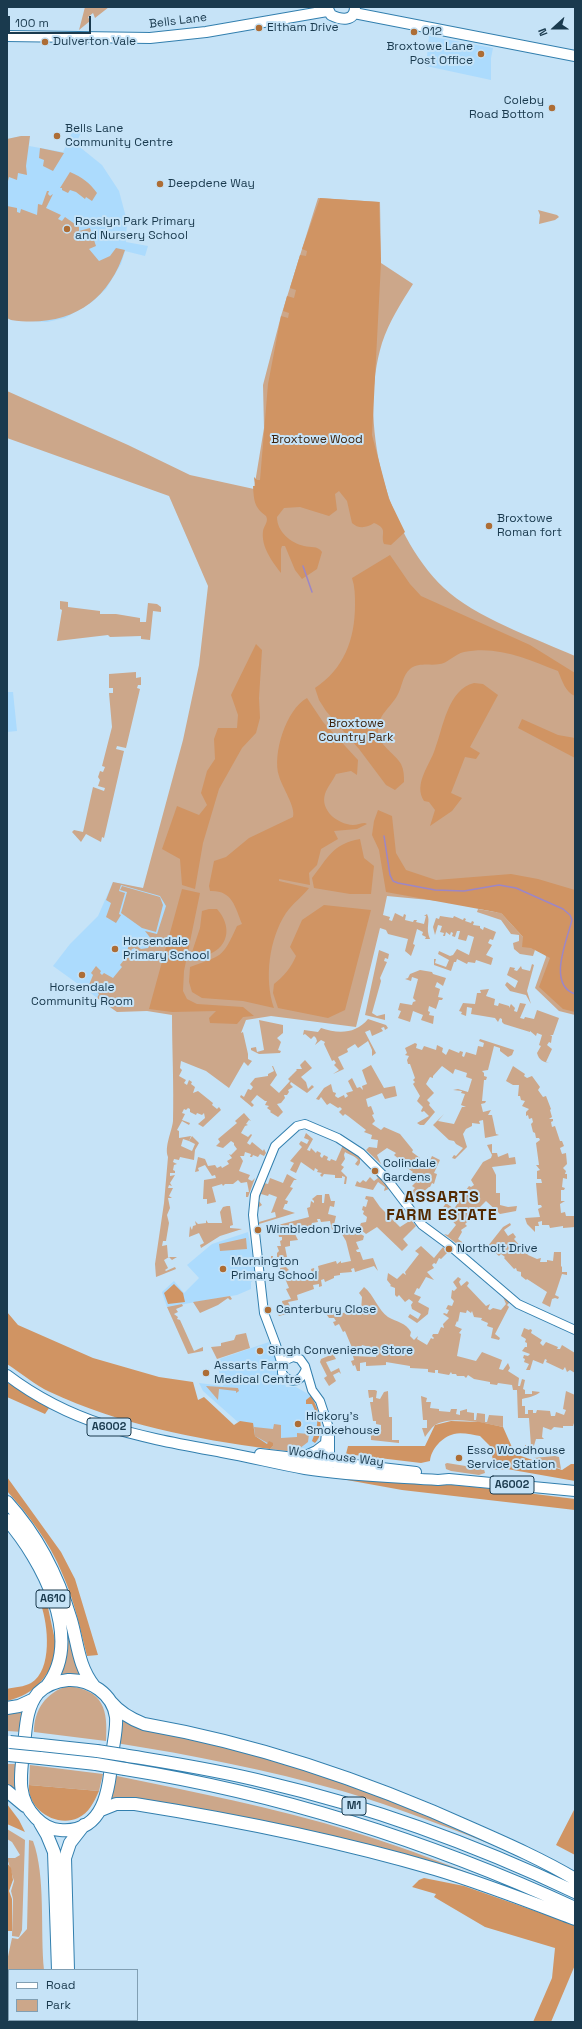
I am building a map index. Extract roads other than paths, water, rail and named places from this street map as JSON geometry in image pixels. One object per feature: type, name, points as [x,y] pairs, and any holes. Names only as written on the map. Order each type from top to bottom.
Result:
[{"type":"highway","name":"A610","points":[[7,1502],[34,1536],[51,1566],[65,1601],[82,1666],[94,1686]]},
{"type":"highway","name":"A610","points":[[7,1520],[27,1547],[39,1568],[50,1591],[58,1617],[62,1638],[62,1655],[55,1675],[46,1687]]},
{"type":"highway","points":[[76,1640],[90,1669],[117,1702],[131,1715],[162,1728]]},
{"type":"highway","points":[[7,1708],[18,1706],[34,1699],[46,1687],[61,1681],[74,1680],[94,1686],[119,1711],[130,1719],[144,1724],[258,1751],[376,1789],[429,1809],[550,1864],[575,1879]]},
{"type":"highway","points":[[28,1810],[23,1798],[20,1784],[27,1718],[34,1699]]},
{"type":"highway","points":[[101,1810],[108,1791],[116,1722],[111,1702]]},
{"type":"highway","name":"M1","points":[[9,1741],[123,1754],[231,1774],[320,1796],[379,1814],[464,1844],[575,1892]]},
{"type":"highway","name":"M1","points":[[8,1755],[96,1764],[125,1769],[233,1789],[319,1811],[436,1849],[484,1868],[575,1908]]},
{"type":"highway","points":[[7,1791],[37,1820],[47,1835],[54,1852],[58,1969]]},
{"type":"highway","points":[[68,1969],[65,1858],[70,1843],[84,1825],[101,1810],[116,1804],[135,1804],[248,1823],[313,1837],[435,1869],[477,1882],[575,1919]]},
{"type":"highway","points":[[37,1820],[45,1826],[60,1830],[84,1825]]},
{"type":"main road","points":[[327,9],[334,17],[344,19],[352,17],[355,10],[575,56]]},
{"type":"main road","name":"Bells Lane","points":[[7,36],[150,38],[206,32],[327,9]]},
{"type":"main road","name":"Woodhouse Way","points":[[7,1375],[51,1405],[98,1424],[163,1442],[312,1470],[428,1480],[449,1479],[575,1491]]},
{"type":"main road","name":"Woodhouse Way","points":[[222,1452],[299,1458],[326,1463],[428,1473],[449,1479]]},
{"type":"main road","points":[[312,1470],[326,1463]]},
{"type":"main road","name":"A6002","points":[[326,1463],[428,1480]]},
{"type":"street","points":[[312,1390],[284,1376],[276,1345],[267,1324],[262,1300],[254,1221],[255,1195],[276,1144],[297,1126],[305,1124],[338,1138],[361,1153],[387,1179],[422,1225],[449,1245],[518,1304],[575,1330]]},
{"type":"street","points":[[276,1345],[290,1358],[300,1359],[305,1366],[305,1371],[312,1390],[320,1402],[330,1431],[326,1463]]},
{"type":"street","points":[[282,1365],[290,1358]]},
{"type":"street","points":[[295,1381],[302,1377],[305,1371]]},
{"type":"street","points":[[326,1419],[324,1444],[326,1463]]},
{"type":"street","points":[[299,1458],[316,1450],[324,1444]]},
{"type":"waterway","points":[[303,566],[312,592]]},
{"type":"waterway","points":[[384,836],[390,875],[393,881],[435,890],[464,891],[499,885],[516,888],[563,909],[570,915],[572,920],[563,950],[560,972],[562,981],[567,989],[575,994]]},
{"type":"place","name":"Eltham Drive","points":[[259,28]]},
{"type":"place","name":"012","points":[[414,32]]},
{"type":"place","name":"Dulverton Vale","points":[[45,42]]},
{"type":"place","name":"Broxtowe Lane Post Office","points":[[481,54]]},
{"type":"place","name":"Coleby Road Bottom","points":[[552,108]]},
{"type":"place","name":"Bells Lane Community Centre","points":[[57,136]]},
{"type":"place","name":"Deepdene Way","points":[[160,184]]},
{"type":"place","name":"Rosslyn Park Primary and Nursery School","points":[[67,229]]},
{"type":"place","name":"Broxtowe Roman fort","points":[[489,526]]},
{"type":"place","name":"Horsendale Primary School","points":[[115,949]]},
{"type":"place","name":"Horsendale Community Room","points":[[82,975]]},
{"type":"place","name":"Colindale Gardens","points":[[375,1171]]},
{"type":"place","name":"Wimbledon Drive","points":[[258,1230]]},
{"type":"place","name":"Northolt Drive","points":[[449,1249]]},
{"type":"place","name":"Mornington Primary School","points":[[223,1269]]},
{"type":"place","name":"Canterbury Close","points":[[268,1310]]},
{"type":"place","name":"Singh Convenience Store","points":[[260,1351]]},
{"type":"place","name":"Assarts Farm Medical Centre","points":[[206,1373]]},
{"type":"place","name":"Hickory's Smokehouse","points":[[298,1424]]},
{"type":"place","name":"Esso Woodhouse Service Station","points":[[459,1458]]},
{"type":"district","name":"ASSARTS FARM ESTATE","points":[[442,1207]]},
{"type":"park label","name":"Broxtowe Wood","points":[[317,440]]},
{"type":"park label","name":"Broxtowe Country Park","points":[[356,731]]}]
